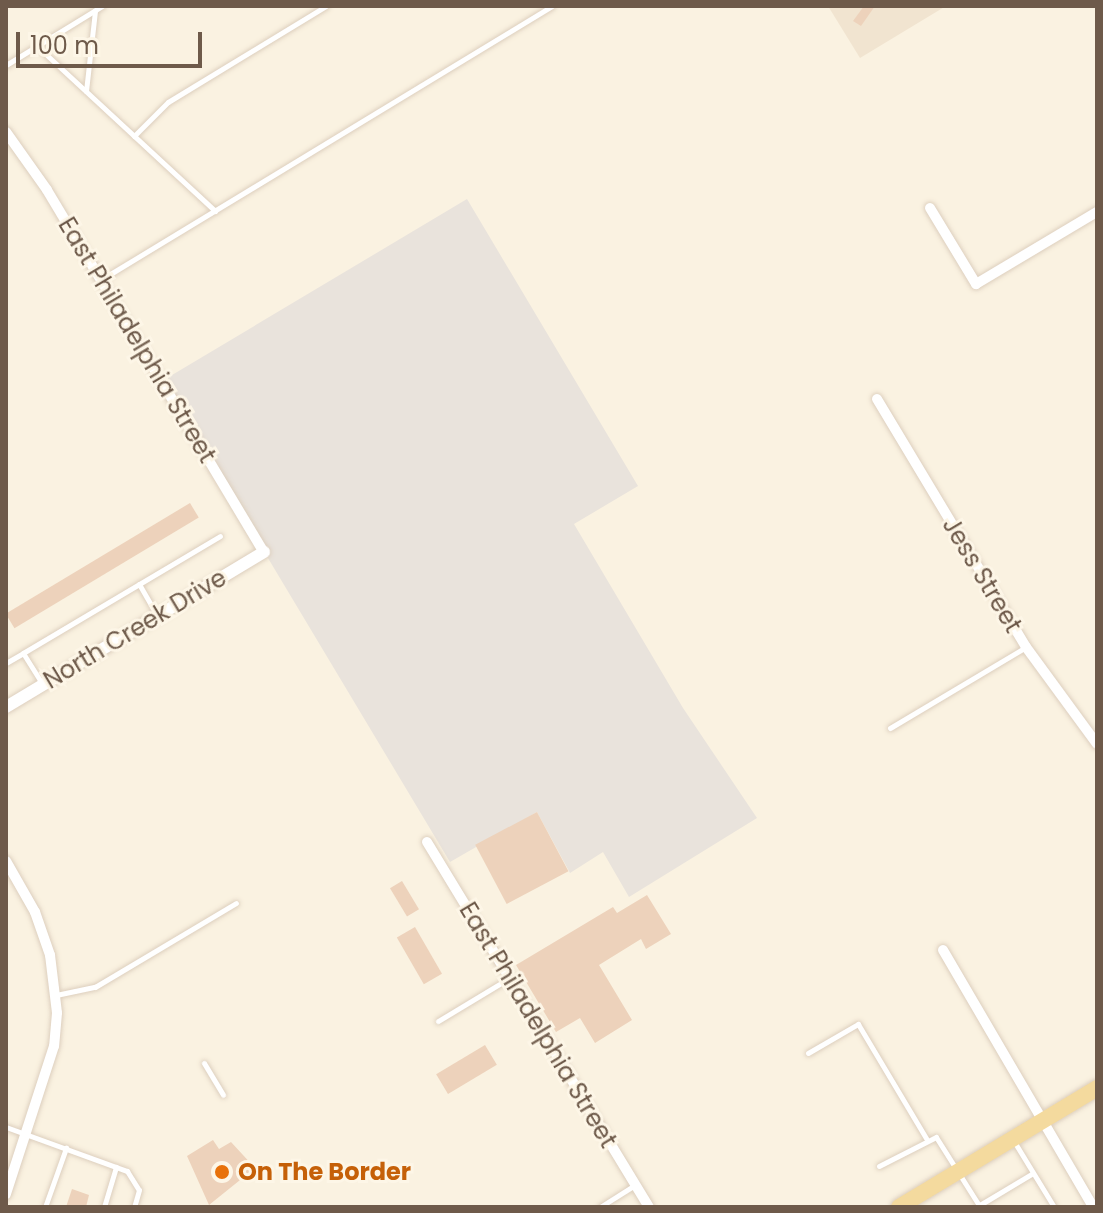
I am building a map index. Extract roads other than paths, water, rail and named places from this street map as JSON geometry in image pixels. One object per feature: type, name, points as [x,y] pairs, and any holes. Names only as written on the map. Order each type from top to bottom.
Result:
[{"type":"main road","points":[[899,1207],[1097,1088]]},
{"type":"street","name":"East Philadelphia Street","points":[[6,132],[102,280],[264,552]]},
{"type":"street","points":[[930,208],[976,284],[1097,212]]},
{"type":"street","name":"Jess Street","points":[[877,399],[1026,647],[1097,744]]},
{"type":"street","name":"North Creek Drive","points":[[6,707],[264,552]]},
{"type":"street","name":"East Philadelphia Street","points":[[427,842],[649,1207]]},
{"type":"street","points":[[6,861],[35,912],[55,995],[54,1046],[6,1193]]},
{"type":"street","points":[[943,950],[1093,1207]]},
{"type":"lane","points":[[6,65],[102,6]]},
{"type":"lane","points":[[134,136],[168,102],[326,6]]},
{"type":"lane","points":[[102,280],[552,6]]},
{"type":"lane","points":[[86,92],[95,11]]},
{"type":"lane","points":[[37,46],[215,211]]},
{"type":"lane","points":[[6,663],[220,536]]},
{"type":"lane","points":[[139,584],[158,616]]},
{"type":"lane","points":[[890,728],[1026,647]]},
{"type":"lane","points":[[23,653],[42,685]]},
{"type":"lane","points":[[55,995],[95,987],[236,903]]},
{"type":"lane","points":[[438,1021],[509,978]]},
{"type":"lane","points":[[808,1053],[858,1024],[926,1138]]},
{"type":"lane","points":[[204,1063],[223,1095]]},
{"type":"lane","points":[[6,1127],[127,1171],[139,1190],[134,1207]]},
{"type":"lane","points":[[879,1166],[926,1138],[939,1140],[979,1206],[1033,1173]]},
{"type":"lane","points":[[1013,1138],[1054,1207]]},
{"type":"lane","points":[[45,1207],[66,1148]]},
{"type":"lane","points":[[104,1207],[116,1167]]},
{"type":"lane","points":[[600,1207],[635,1185]]},
{"type":"place","name":"On The Border","points":[[222,1172]]}]
